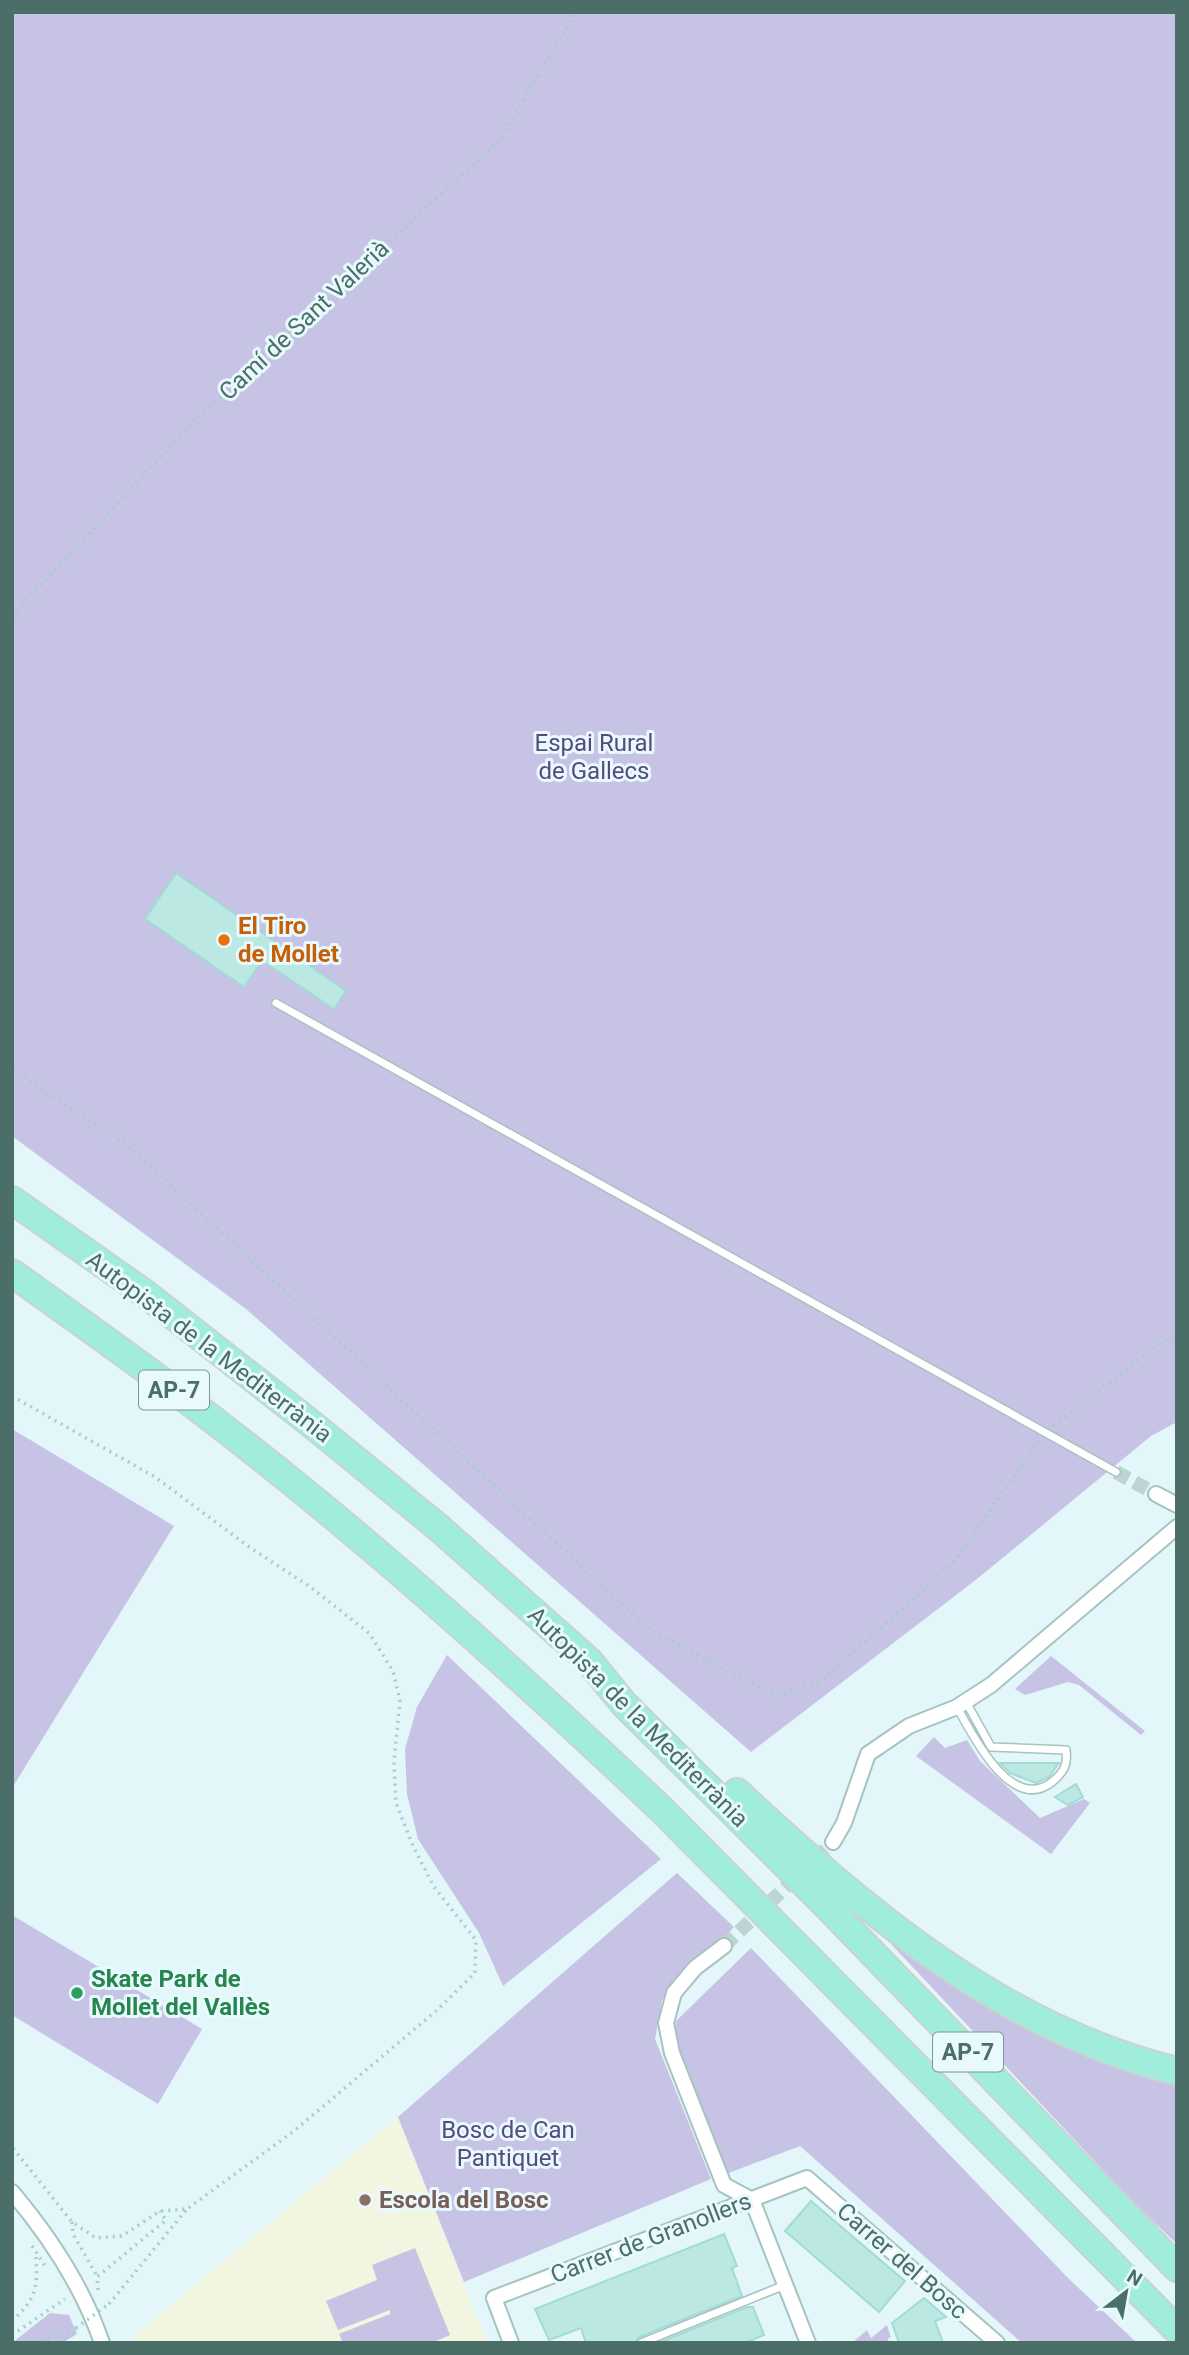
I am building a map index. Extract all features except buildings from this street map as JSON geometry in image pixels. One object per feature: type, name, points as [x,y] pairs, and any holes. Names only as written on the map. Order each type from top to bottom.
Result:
[{"type":"highway","name":"Autopista de la Mediterrània","points":[[12,1200],[146,1295],[309,1422],[439,1528],[589,1661],[624,1704],[704,1772],[765,1830],[1177,2268]]},
{"type":"highway","name":"Autopista de la Mediterrània","points":[[12,1273],[169,1386],[329,1514],[480,1643],[661,1809],[1177,2330]]},
{"type":"highway","points":[[765,1830],[992,1995],[1086,2042],[1177,2071]]},
{"type":"highway","points":[[758,1906],[791,1958],[1165,2343]]},
{"type":"street","points":[[1156,1494],[1177,1505]]},
{"type":"street","points":[[833,1842],[844,1823],[868,1754],[909,1726],[961,1704],[991,1685],[1177,1527]]},
{"type":"street","points":[[724,1946],[695,1968],[674,1993],[666,2023],[672,2053],[724,2185],[752,2200],[808,2343]]},
{"type":"street","name":"Carrer de Granollers","points":[[511,2343],[495,2298],[807,2178]]},
{"type":"street","name":"Carrer del Bosc","points":[[807,2178],[997,2343]]},
{"type":"street","points":[[12,2192],[39,2224],[89,2305],[102,2343]]},
{"type":"lane","points":[[276,1003],[1116,1472]]},
{"type":"lane","points":[[961,1704],[991,1747],[1066,1750],[1068,1764],[1046,1787],[1029,1788],[1013,1784],[982,1753],[961,1704]]},
{"type":"lane","points":[[641,2343],[786,2285]]},
{"type":"path","name":"Camí de Sant Valerià","points":[[12,615],[200,415],[500,139],[576,12]]},
{"type":"path","points":[[12,1070],[127,1145],[650,1630],[777,1696],[823,1680],[953,1563],[1045,1433],[1160,1343],[1177,1334]]},
{"type":"path","points":[[12,1396],[155,1477],[252,1549],[309,1586],[369,1633],[393,1671],[400,1700],[394,1762],[396,1803],[413,1846],[434,1887],[476,1940],[475,1973],[436,2011],[294,2131],[187,2209],[108,2304],[76,2328],[35,2343]]},
{"type":"path","points":[[12,2147],[72,2222],[96,2238],[122,2236],[160,2211],[187,2209]]},
{"type":"path","points":[[106,2268],[166,2220],[160,2211]]},
{"type":"path","points":[[72,2222],[73,2234],[97,2277]]},
{"type":"path","points":[[12,2320],[30,2304],[38,2282],[36,2254]]},
{"type":"path","points":[[12,2336],[65,2299]]},
{"type":"shaded area","name":"Escola del Bosc","points":[[398,2117],[487,2343],[134,2343],[132,2337]]},
{"type":"green space","name":"Espai Rural de Gallecs","points":[[12,12],[1177,12],[1177,1422],[1151,1436],[977,1579],[751,1752],[246,1309],[12,1136]]},
{"type":"green space","points":[[12,1429],[174,1526],[12,1788]]},
{"type":"green space","points":[[447,1655],[661,1859],[503,1986],[479,1933],[418,1839],[407,1794],[405,1749],[417,1707]]},
{"type":"green space","points":[[1051,1656],[1145,1731],[1141,1735],[1079,1685],[1068,1682],[1025,1695],[1015,1689]]},
{"type":"green space","points":[[934,1737],[945,1748],[967,1740],[980,1761],[1040,1818],[1084,1799],[1090,1803],[1051,1854],[916,1756]]},
{"type":"green space","name":"Bosc de Can Pantiquet","points":[[677,1873],[734,1927],[662,2000],[655,2039],[711,2179],[464,2282],[398,2117]]},
{"type":"green space","points":[[862,1913],[1177,2080],[1177,2244],[1135,2204]]},
{"type":"green space","name":"Skate Park de Mollet del Vallès","points":[[12,1915],[202,2029],[158,2104],[12,2015]]},
{"type":"green space","points":[[751,1948],[1068,2278],[1137,2343],[1022,2343],[800,2146],[726,2174],[675,2038],[676,2021]]},
{"type":"green space","points":[[415,2248],[450,2335],[431,2343],[343,2343],[339,2334],[390,2314],[390,2310],[338,2330],[326,2301],[377,2280],[372,2265]]},
{"type":"green space","points":[[50,2313],[69,2315],[77,2334],[62,2343],[12,2343]]},
{"type":"green space","points":[[887,2325],[891,2337],[888,2338],[889,2343],[852,2343],[867,2330],[871,2338]]},
{"type":"tunnel","points":[[1116,1472],[1156,1494]]},
{"type":"tunnel","points":[[724,1946],[833,1842]]},
{"type":"place","name":"El Tiro de Mollet","points":[[224,940]]},
{"type":"place","name":"Skate Park de Mollet del Vallès","points":[[77,1993]]},
{"type":"place","name":"Escola del Bosc","points":[[365,2200]]}]
